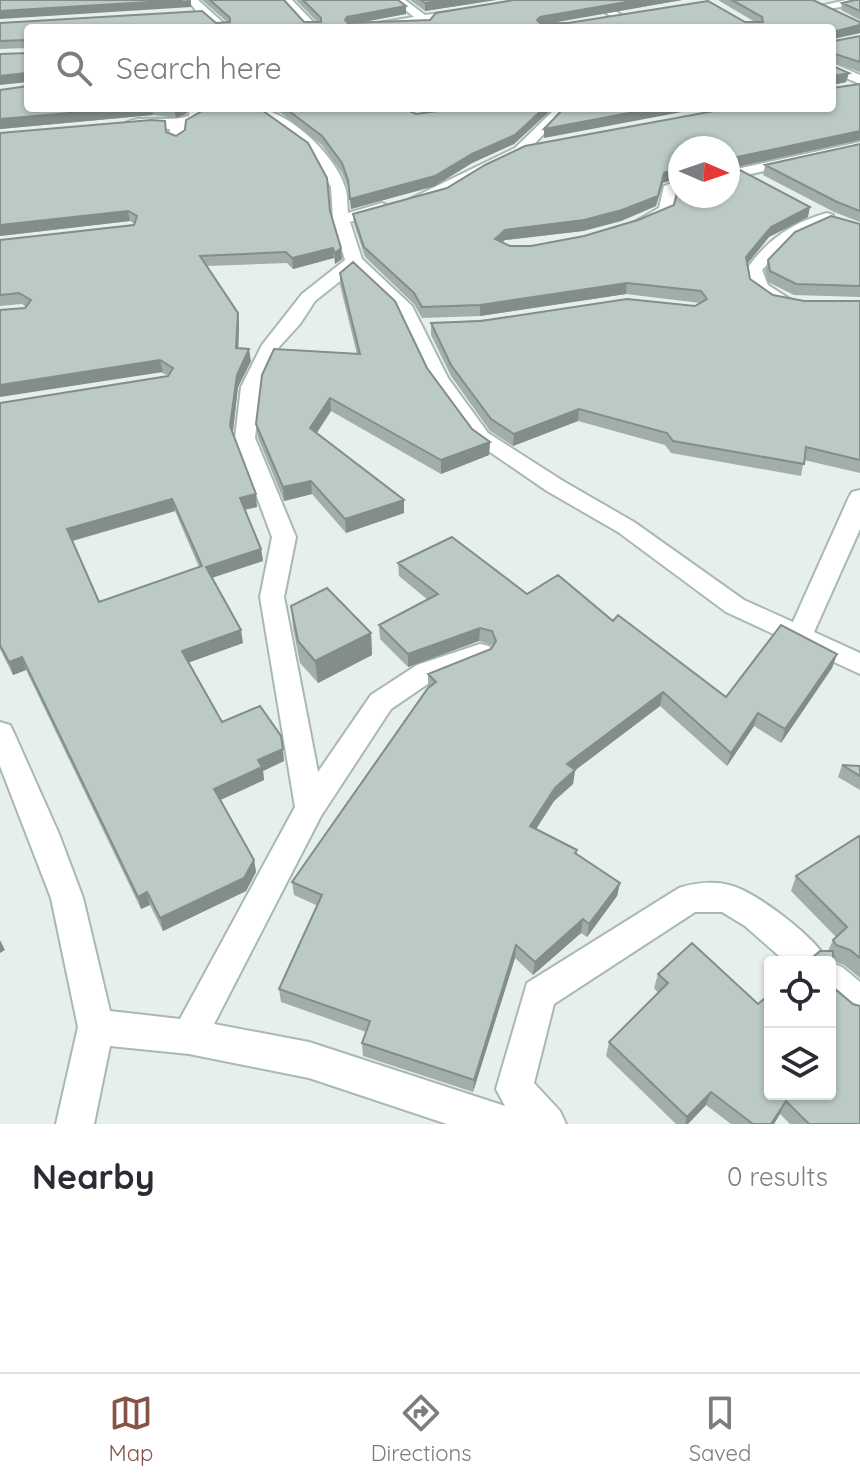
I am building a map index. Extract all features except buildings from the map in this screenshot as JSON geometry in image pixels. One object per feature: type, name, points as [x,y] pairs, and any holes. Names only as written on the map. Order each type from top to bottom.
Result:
[{"type":"street","points":[[193,0],[218,24]]},
{"type":"street","points":[[286,0],[309,24]]},
{"type":"street","points":[[398,0],[431,24]]},
{"type":"street","points":[[592,0],[619,17]]},
{"type":"street","points":[[805,0],[842,17]]},
{"type":"street","points":[[821,7],[860,1]]},
{"type":"street","points":[[382,24],[479,11]]},
{"type":"street","points":[[191,14],[204,13]]},
{"type":"street","points":[[604,19],[634,14]]},
{"type":"street","points":[[836,70],[855,85]]},
{"type":"street","points":[[120,124],[176,132],[196,118],[196,112]]},
{"type":"street","points":[[263,112],[317,149],[338,187],[341,220],[354,261],[421,327],[439,379],[481,437],[555,486],[626,527],[735,606],[860,664]]},
{"type":"street","points":[[520,150],[559,112]]},
{"type":"street","points":[[341,220],[441,192],[478,169],[520,150],[548,144]]},
{"type":"street","points":[[740,172],[860,146]]},
{"type":"street","points":[[740,175],[768,187]]},
{"type":"street","points":[[624,230],[639,226],[666,210],[668,196]]},
{"type":"street","points":[[806,207],[845,224]]},
{"type":"street","points":[[807,303],[792,302],[763,292],[757,286],[754,270],[771,245],[781,237],[827,218]]},
{"type":"street","points":[[310,807],[272,597],[284,537],[245,438],[251,387],[271,345],[294,320],[308,298],[354,261]]},
{"type":"street","points":[[800,635],[860,497]]},
{"type":"street","points":[[189,1037],[310,807],[381,702],[426,672],[480,653]]},
{"type":"street","points":[[0,733],[44,834],[67,898],[96,1027],[75,1124]]},
{"type":"street","points":[[547,1124],[514,1089],[539,994],[690,898],[727,898],[757,916],[804,956]]},
{"type":"street","points":[[836,983],[860,1004]]},
{"type":"street","points":[[96,1027],[189,1037],[309,1060],[503,1124]]}]
